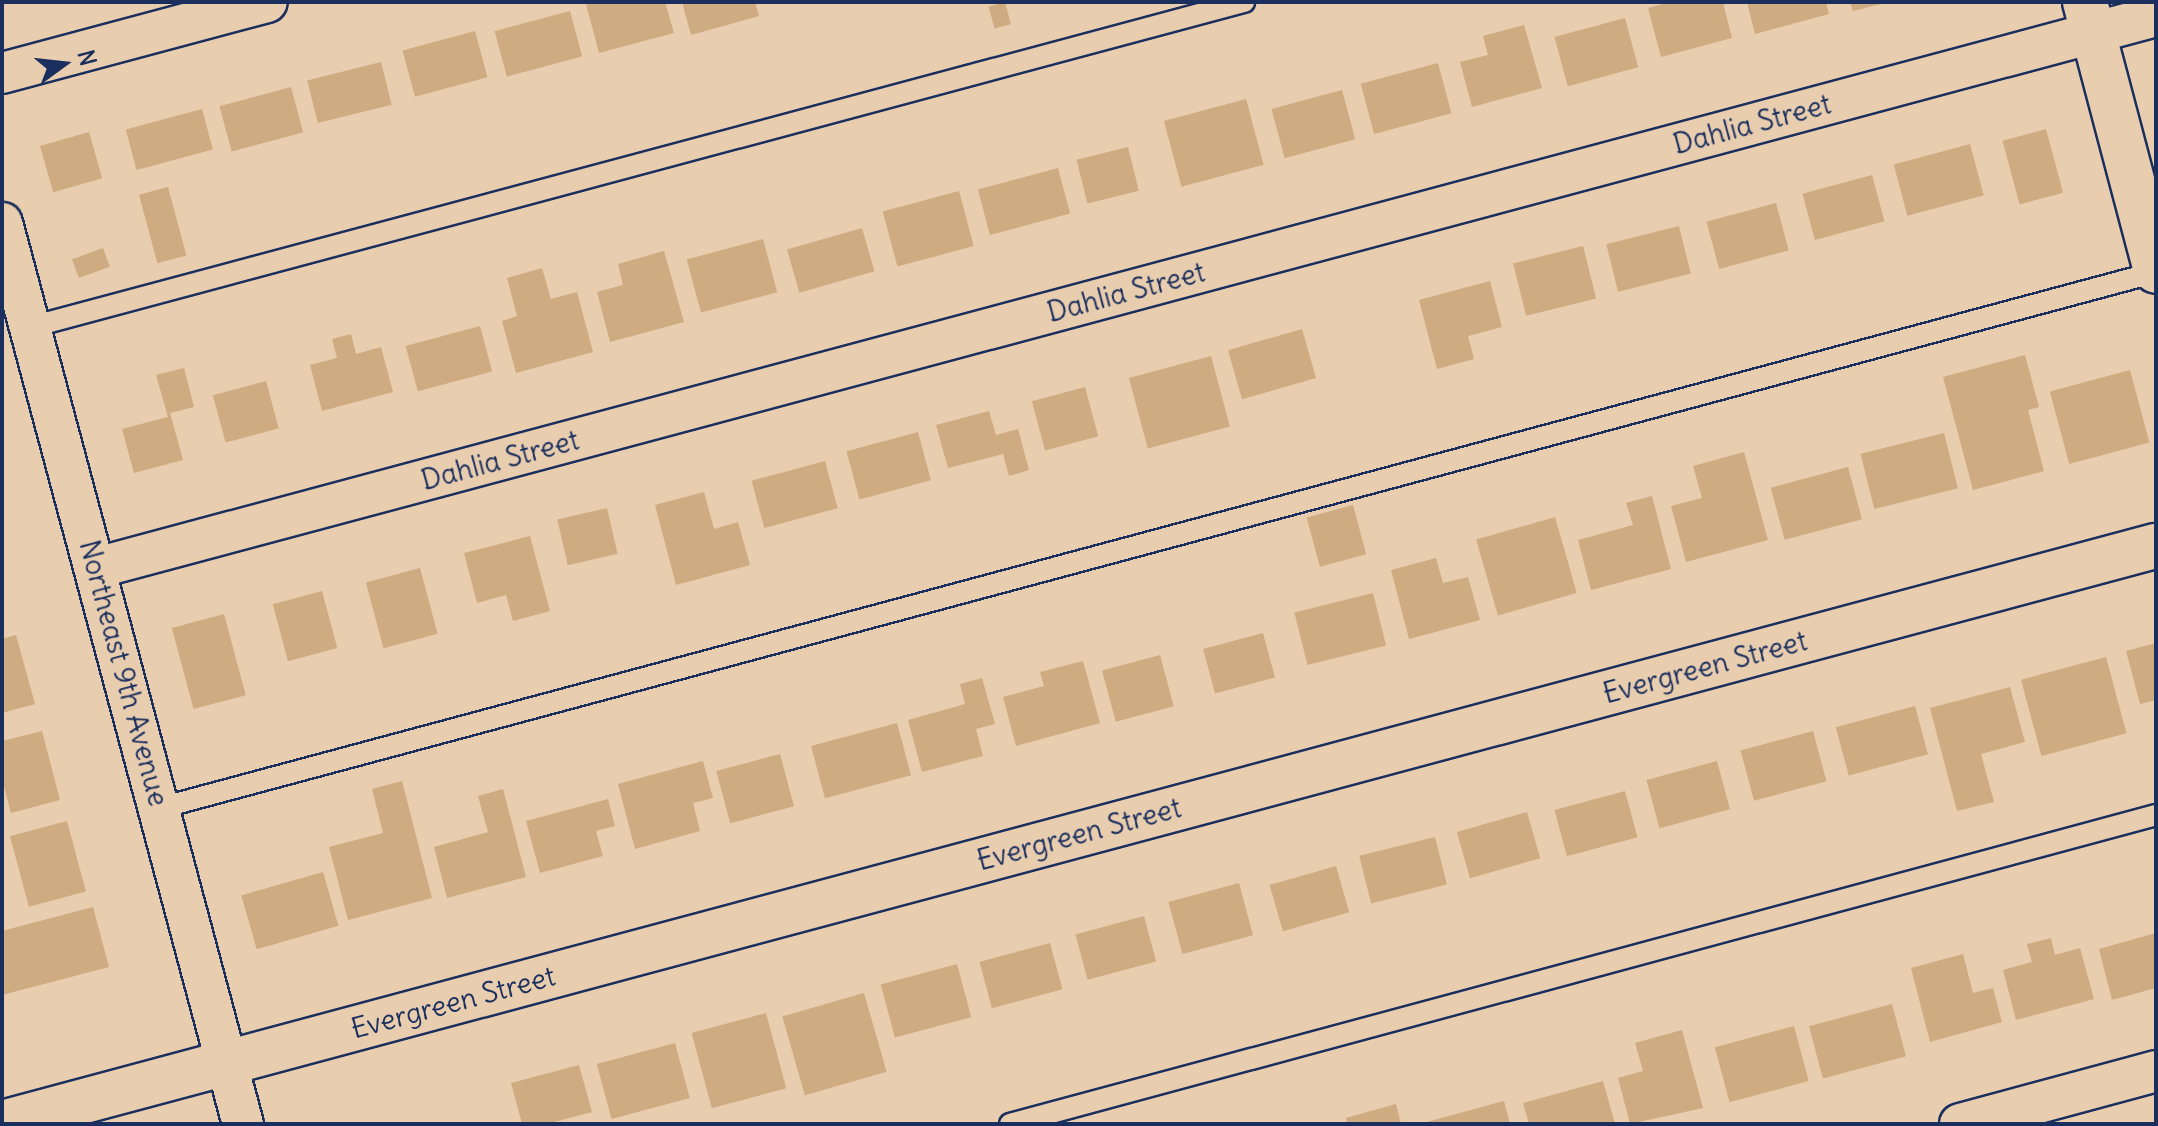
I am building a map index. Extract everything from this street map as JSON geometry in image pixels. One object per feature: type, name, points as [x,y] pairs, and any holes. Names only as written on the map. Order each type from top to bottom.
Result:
[{"type":"street","points":[[2,73],[267,2]]},
{"type":"street","name":"Dahlia Street","points":[[96,568],[2089,17],[2156,16]]},
{"type":"street","points":[[2089,17],[2156,272]]},
{"type":"street","name":"Northeast 9th Avenue","points":[[2,223],[243,1124]]},
{"type":"street","name":"Evergreen Street","points":[[2,1123],[2156,546]]},
{"type":"street","points":[[1960,1124],[2156,1071]]},
{"type":"lane","points":[[31,327],[1244,2]]},
{"type":"lane","points":[[160,808],[2156,272]]},
{"type":"lane","points":[[1010,1124],[2156,815]]},
{"type":"building","points":[[665,2],[674,33],[599,53],[586,4]]},
{"type":"building","points":[[682,2],[755,2],[759,16],[691,35]]},
{"type":"building","points":[[1005,2],[1011,24],[995,29],[989,6]]},
{"type":"building","points":[[1670,2],[1723,2],[1732,38],[1661,57],[1648,8]]},
{"type":"building","points":[[1747,2],[1826,2],[1829,14],[1755,34]]},
{"type":"building","points":[[1850,2],[1885,2],[1885,3],[1853,11]]},
{"type":"building","points":[[570,11],[582,56],[507,77],[495,31]]},
{"type":"building","points":[[1625,18],[1638,67],[1568,86],[1554,37]]},
{"type":"building","points":[[1524,25],[1542,88],[1472,107],[1460,62],[1488,55],[1483,36]]},
{"type":"building","points":[[475,31],[487,77],[415,97],[403,50]]},
{"type":"building","points":[[381,62],[392,105],[318,123],[307,80]]},
{"type":"building","points":[[1438,63],[1451,113],[1374,134],[1361,84]]},
{"type":"building","points":[[291,87],[303,132],[232,152],[220,106]]},
{"type":"building","points":[[1342,90],[1355,139],[1285,158],[1271,109]]},
{"type":"building","points":[[1246,99],[1264,165],[1181,187],[1164,121]]},
{"type":"building","points":[[202,109],[213,150],[137,170],[126,129]]},
{"type":"building","points":[[2046,129],[2063,193],[2020,204],[2003,141]]},
{"type":"building","points":[[89,132],[102,178],[53,192],[40,146]]},
{"type":"building","points":[[1970,144],[1984,195],[1907,216],[1894,164]]},
{"type":"building","points":[[1128,147],[1139,191],[1087,203],[1077,160]]},
{"type":"building","points":[[1058,168],[1070,213],[990,235],[978,189]]},
{"type":"building","points":[[1872,175],[1884,221],[1815,240],[1802,194]]},
{"type":"building","points":[[168,187],[186,256],[157,263],[139,195]]},
{"type":"building","points":[[959,191],[974,246],[897,267],[883,211]]},
{"type":"building","points":[[1776,203],[1789,250],[1719,269],[1706,222]]},
{"type":"building","points":[[1679,226],[1691,274],[1618,292],[1606,244]]},
{"type":"building","points":[[862,228],[874,271],[799,293],[787,249]]},
{"type":"building","points":[[763,239],[777,292],[701,313],[687,259]]},
{"type":"building","points":[[1583,246],[1596,298],[1526,316],[1513,263]]},
{"type":"building","points":[[103,248],[110,267],[79,278],[72,259]]},
{"type":"building","points":[[664,251],[684,322],[610,342],[597,292],[623,285],[618,264]]},
{"type":"building","points":[[542,268],[551,299],[577,292],[593,352],[516,373],[502,321],[517,316],[507,278]]},
{"type":"building","points":[[1490,281],[1502,327],[1468,336],[1474,359],[1437,369],[1419,300]]},
{"type":"building","points":[[480,326],[492,371],[418,391],[406,346]]},
{"type":"building","points":[[1302,329],[1316,378],[1242,399],[1228,350]]},
{"type":"building","points":[[351,334],[356,354],[381,347],[393,392],[322,411],[310,365],[337,358],[332,339]]},
{"type":"building","points":[[2025,355],[2039,407],[2028,410],[2044,471],[1973,490],[1943,377]]},
{"type":"building","points":[[1211,356],[1230,427],[1148,449],[1129,378]]},
{"type":"building","points":[[184,368],[194,407],[170,413],[183,460],[134,473],[122,429],[168,417],[156,375]]},
{"type":"building","points":[[2130,370],[2149,442],[2069,464],[2050,391]]},
{"type":"building","points":[[266,381],[279,428],[226,443],[213,395]]},
{"type":"building","points":[[1085,387],[1098,436],[1045,450],[1032,401]]},
{"type":"building","points":[[989,411],[996,435],[1018,429],[1029,470],[1009,476],[1003,454],[948,468],[936,425]]},
{"type":"building","points":[[918,432],[931,480],[859,499],[847,451]]},
{"type":"building","points":[[1944,433],[1958,488],[1874,509],[1861,454]]},
{"type":"building","points":[[1744,452],[1768,540],[1686,562],[1671,506],[1702,498],[1693,466]]},
{"type":"building","points":[[825,461],[838,508],[764,528],[752,481]]},
{"type":"building","points":[[1848,467],[1862,519],[1785,540],[1771,488]]},
{"type":"building","points":[[704,492],[714,529],[738,522],[750,565],[676,585],[655,505]]},
{"type":"building","points":[[1652,496],[1671,569],[1591,590],[1578,540],[1633,525],[1626,503]]},
{"type":"building","points":[[1353,505],[1366,554],[1320,567],[1307,517]]},
{"type":"building","points":[[607,508],[618,554],[568,565],[557,519]]},
{"type":"building","points":[[1555,517],[1577,593],[1498,616],[1476,540]]},
{"type":"building","points":[[530,536],[550,611],[513,621],[506,595],[477,603],[464,553]]},
{"type":"building","points":[[1436,558],[1443,583],[1468,577],[1480,620],[1409,639],[1391,570]]},
{"type":"building","points":[[420,568],[438,634],[384,648],[366,582]]},
{"type":"building","points":[[322,591],[337,648],[288,661],[273,604]]},
{"type":"building","points":[[1373,593],[1386,645],[1307,665],[1294,613]]},
{"type":"building","points":[[224,614],[246,695],[194,709],[172,628]]},
{"type":"building","points":[[1263,633],[1275,677],[1215,693],[1203,649]]},
{"type":"building","points":[[16,635],[35,704],[2,713],[2,639]]},
{"type":"building","points":[[2156,643],[2156,700],[2140,704],[2126,651]]},
{"type":"building","points":[[1160,655],[1174,706],[1116,722],[1102,671]]},
{"type":"building","points":[[2106,657],[2126,733],[2041,756],[2021,680]]},
{"type":"building","points":[[1083,661],[1100,723],[1016,746],[1003,697],[1044,686],[1040,672]]},
{"type":"building","points":[[982,678],[995,724],[976,729],[983,756],[922,772],[908,720],[965,704],[960,684]]},
{"type":"building","points":[[2010,687],[2025,742],[1981,754],[1994,802],[1957,811],[1930,708]]},
{"type":"building","points":[[1915,706],[1928,754],[1849,776],[1836,727]]},
{"type":"building","points":[[897,723],[911,775],[825,798],[811,746]]},
{"type":"building","points":[[42,731],[60,800],[11,813],[2,779],[2,741]]},
{"type":"building","points":[[1813,731],[1826,781],[1754,801],[1741,750]]},
{"type":"building","points":[[780,754],[794,806],[730,823],[716,771]]},
{"type":"building","points":[[703,761],[713,798],[693,803],[700,831],[635,849],[618,784]]},
{"type":"building","points":[[1717,761],[1730,809],[1659,828],[1646,780]]},
{"type":"building","points":[[402,781],[432,898],[348,920],[329,847],[383,833],[372,789]]},
{"type":"building","points":[[503,789],[526,877],[447,898],[434,847],[488,832],[478,796]]},
{"type":"building","points":[[1625,791],[1637,837],[1567,856],[1554,810]]},
{"type":"building","points":[[608,799],[615,826],[596,831],[603,856],[540,873],[526,821]]},
{"type":"building","points":[[1527,812],[1540,858],[1470,878],[1457,832]]},
{"type":"building","points":[[67,821],[86,892],[29,907],[10,836]]},
{"type":"building","points":[[1435,837],[1447,885],[1371,903],[1359,856]]},
{"type":"building","points":[[1336,866],[1349,912],[1283,931],[1270,885]]},
{"type":"building","points":[[323,872],[338,926],[257,949],[241,895]]},
{"type":"building","points":[[1239,883],[1253,935],[1182,954],[1168,902]]},
{"type":"building","points":[[93,907],[109,967],[2,995],[2,931]]},
{"type":"building","points":[[1144,916],[1156,961],[1088,980],[1075,934]]},
{"type":"building","points":[[2156,933],[2156,988],[2112,1000],[2099,949]]},
{"type":"building","points":[[2051,938],[2055,955],[2080,948],[2094,999],[2016,1020],[2003,970],[2032,962],[2027,944]]},
{"type":"building","points":[[1050,943],[1062,989],[992,1008],[979,962]]},
{"type":"building","points":[[1963,954],[1973,993],[1993,988],[2002,1022],[1930,1042],[1911,968]]},
{"type":"building","points":[[957,964],[971,1017],[895,1038],[881,984]]},
{"type":"building","points":[[864,993],[887,1072],[805,1095],[782,1016]]},
{"type":"building","points":[[1892,1004],[1906,1056],[1823,1078],[1809,1026]]},
{"type":"building","points":[[766,1013],[786,1088],[712,1108],[692,1033]]},
{"type":"building","points":[[1794,1026],[1809,1081],[1730,1102],[1715,1047]]},
{"type":"building","points":[[1682,1030],[1703,1108],[1630,1124],[1618,1078],[1643,1071],[1635,1043]]},
{"type":"building","points":[[675,1043],[690,1098],[612,1119],[597,1064]]},
{"type":"building","points":[[579,1065],[592,1112],[547,1124],[522,1124],[511,1083]]},
{"type":"building","points":[[1603,1081],[1615,1124],[1529,1124],[1523,1103]]},
{"type":"building","points":[[1504,1101],[1510,1124],[1423,1124],[1423,1123]]},
{"type":"building","points":[[1396,1104],[1401,1124],[1347,1124],[1346,1118]]}]
